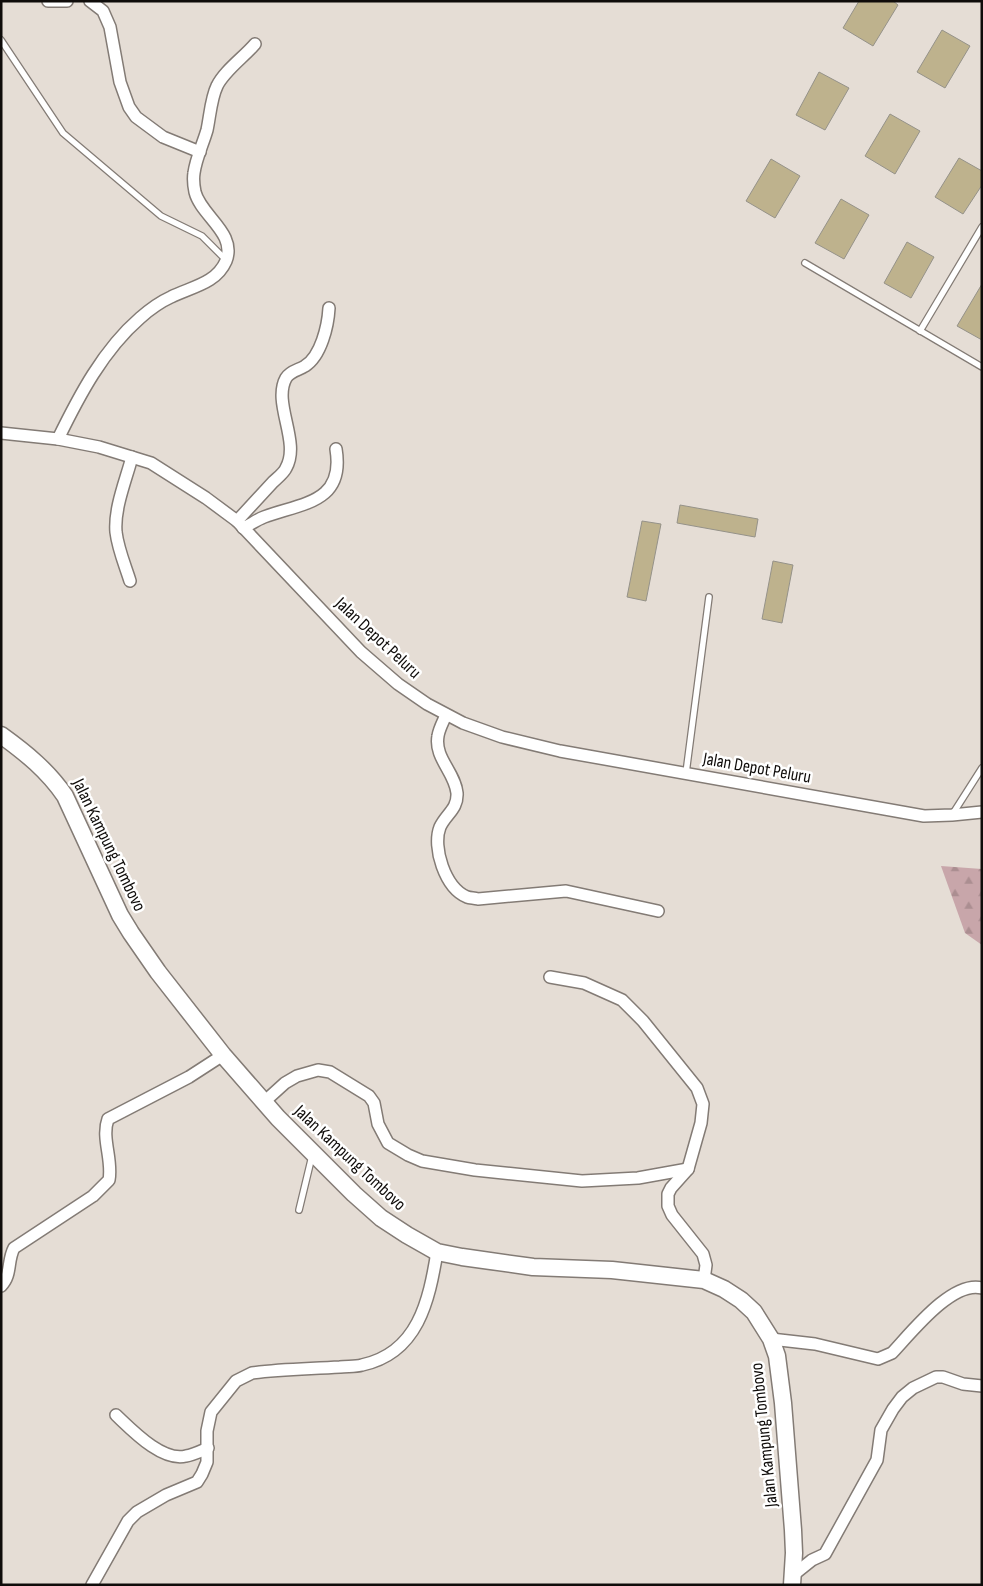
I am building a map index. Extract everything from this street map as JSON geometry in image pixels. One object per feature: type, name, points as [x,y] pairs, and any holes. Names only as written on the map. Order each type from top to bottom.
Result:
[{"type":"street","points":[[48,1],[66,1]]},
{"type":"street","points":[[90,1],[103,11],[110,27],[120,82],[129,107],[136,117],[163,137],[200,152]]},
{"type":"street","points":[[58,439],[78,398],[109,352],[129,329],[166,300],[210,280],[219,272],[226,260],[228,246],[221,230],[199,203],[194,190],[194,174],[216,86],[255,44]]},
{"type":"street","points":[[240,525],[286,468],[291,448],[284,414],[284,384],[289,373],[312,360],[324,338],[330,308]]},
{"type":"street","name":"Jalan Depot Peluru","points":[[1,433],[58,439],[98,447],[151,463],[180,481],[240,525],[361,652],[398,684],[446,715],[502,737],[560,751],[924,816],[982,812]]},
{"type":"street","points":[[240,525],[295,508],[323,494],[331,487],[335,480],[338,469],[336,449]]},
{"type":"street","points":[[130,581],[119,549],[116,532],[117,515],[132,457]]},
{"type":"street","points":[[446,715],[438,734],[437,746],[438,753],[456,783],[457,800],[455,807],[440,827],[437,840],[438,854],[446,874],[455,888],[466,897],[478,899],[566,890],[658,911]]},
{"type":"street","name":"Jalan Kampung Tombovo","points":[[1,735],[31,758],[55,780],[69,803],[106,885],[131,933],[158,972],[223,1055],[278,1118],[354,1194],[381,1218],[437,1252],[470,1259],[533,1267],[612,1270],[704,1280],[742,1300],[754,1312],[772,1339],[777,1356],[783,1403],[794,1538],[792,1580]]},
{"type":"street","points":[[550,977],[584,983],[622,1000],[643,1021],[697,1088],[703,1104],[703,1114],[688,1169],[668,1194],[668,1206],[672,1215],[704,1254],[706,1265],[704,1280]]},
{"type":"street","points":[[1,1286],[7,1280],[11,1253],[14,1248],[93,1196],[109,1180],[106,1134],[108,1119],[189,1077],[223,1055]]},
{"type":"street","points":[[264,1102],[297,1076],[318,1070],[330,1072],[369,1096],[374,1103],[378,1124],[388,1143],[408,1155],[427,1163],[582,1181],[638,1178],[688,1169]]},
{"type":"street","points":[[92,1585],[128,1521],[137,1512],[166,1495],[197,1482],[207,1462],[207,1431],[210,1412],[236,1381],[252,1373],[361,1366],[383,1359],[404,1343],[415,1328],[429,1293],[437,1252]]},
{"type":"street","points":[[772,1339],[815,1344],[878,1358],[884,1357],[892,1353],[950,1296],[958,1291],[976,1286],[982,1288]]},
{"type":"street","points":[[792,1580],[812,1560],[825,1554],[871,1473],[877,1460],[881,1430],[902,1397],[913,1388],[936,1377],[943,1377],[963,1384],[982,1386]]},
{"type":"street","points":[[116,1415],[160,1452],[172,1456],[185,1457],[208,1448]]},
{"type":"lane","points":[[1,40],[63,133],[161,216],[202,236],[226,260]]},
{"type":"lane","points":[[920,331],[982,227]]},
{"type":"lane","points":[[805,262],[982,367]]},
{"type":"lane","points":[[686,773],[710,597]]},
{"type":"lane","points":[[952,815],[982,768]]},
{"type":"lane","points":[[299,1210],[313,1153]]},
{"type":"green space","points":[[941,866],[982,869],[982,945],[965,933]]},
{"type":"building","points":[[859,1],[893,1],[898,5],[873,46],[843,28]]},
{"type":"building","points":[[942,30],[970,46],[945,88],[917,72]]},
{"type":"building","points":[[819,72],[849,88],[825,130],[796,115]]},
{"type":"building","points":[[890,114],[920,131],[895,174],[865,156]]},
{"type":"building","points":[[959,158],[982,171],[982,185],[963,214],[935,197]]},
{"type":"building","points":[[771,159],[800,176],[775,218],[746,201]]},
{"type":"building","points":[[841,199],[869,215],[844,259],[815,243]]},
{"type":"building","points":[[907,242],[934,257],[911,298],[884,283]]},
{"type":"building","points":[[982,284],[982,340],[957,326]]},
{"type":"building","points":[[680,505],[758,519],[755,537],[677,523]]},
{"type":"building","points":[[642,521],[661,524],[646,601],[627,597]]},
{"type":"building","points":[[773,561],[793,565],[782,623],[762,619]]}]
